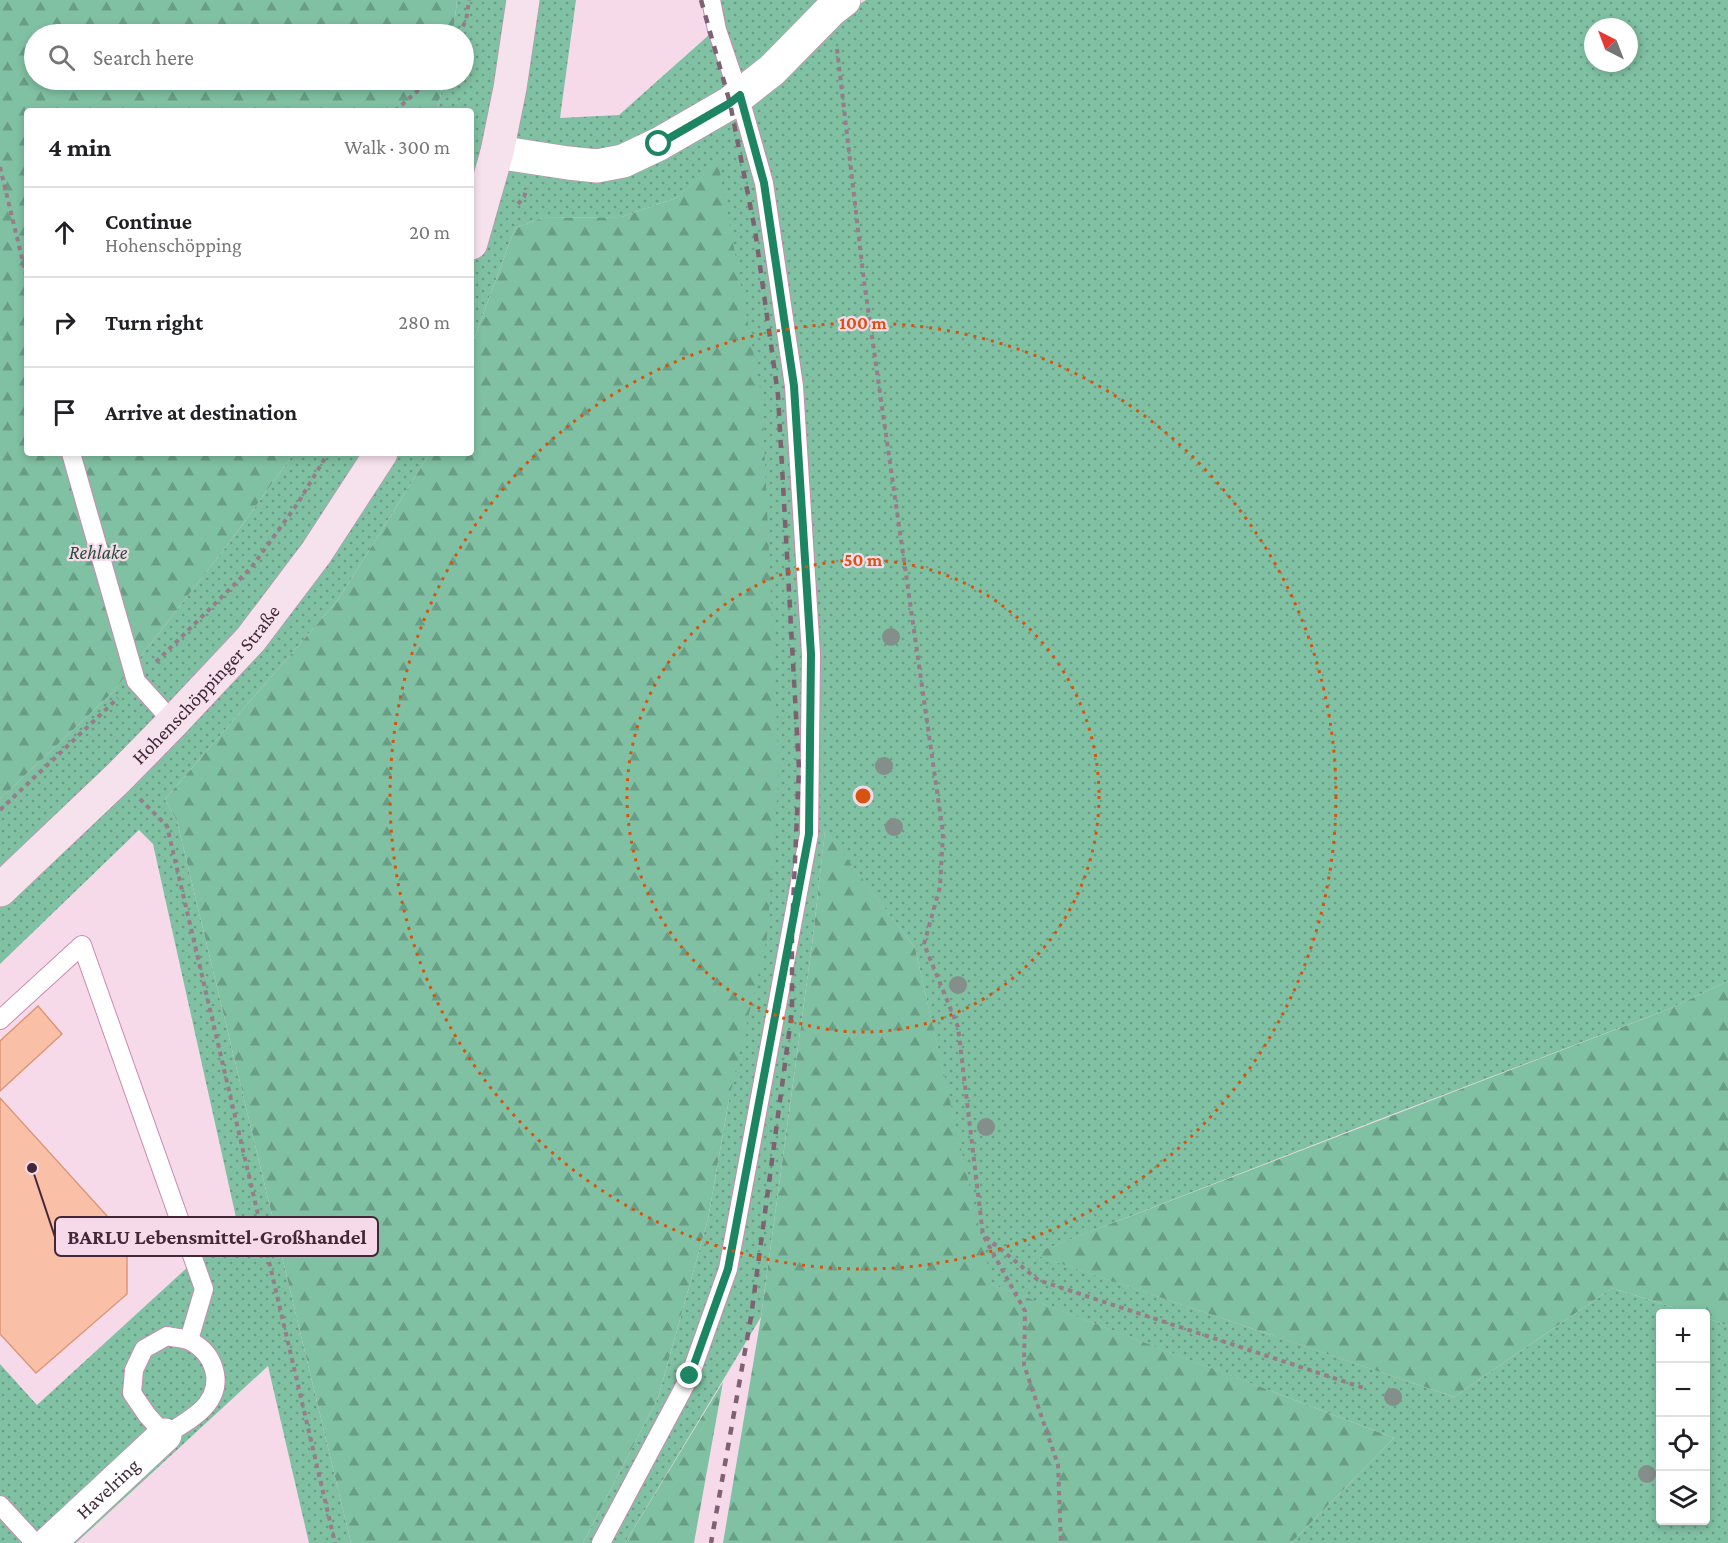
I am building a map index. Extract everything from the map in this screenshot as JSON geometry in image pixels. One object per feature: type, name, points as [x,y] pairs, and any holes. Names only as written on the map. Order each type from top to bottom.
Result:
[{"type":"main road","points":[[474,232],[496,152],[510,88],[523,0]]},
{"type":"main road","name":"Hohenschöppinger Straße","points":[[0,890],[119,777],[251,639],[316,553],[379,456]]},
{"type":"street","points":[[496,152],[597,166],[623,161],[659,144],[730,103],[771,70],[838,5]]},
{"type":"street","name":"Havelring","points":[[49,1543],[165,1435]]},
{"type":"lane","points":[[601,1543],[690,1376],[728,1269],[809,834],[811,654],[794,386],[764,183],[740,95],[717,30],[711,0]]},
{"type":"lane","points":[[72,456],[136,681],[173,722]]},
{"type":"lane","points":[[0,1020],[82,945],[204,1289],[189,1340]]},
{"type":"lane","points":[[167,1336],[189,1340],[206,1352],[215,1367],[216,1388],[207,1405],[165,1435],[147,1416],[132,1393],[134,1370],[144,1349],[167,1336]]},
{"type":"lane","points":[[0,1505],[35,1543]]},
{"type":"path","points":[[464,24],[469,0]]},
{"type":"path","points":[[838,5],[845,114],[864,281],[943,833],[940,887],[924,944],[958,1027],[983,1235],[1025,1311],[1024,1365],[1058,1465],[1061,1543]]},
{"type":"path","points":[[398,108],[419,90]]},
{"type":"path","points":[[0,167],[24,267]]},
{"type":"path","points":[[0,810],[251,568],[298,503],[326,456]]},
{"type":"path","points":[[119,777],[167,826],[335,1543]]},
{"type":"path","points":[[983,1235],[1038,1280],[1367,1389]]},
{"type":"green space","name":"Rehlake","points":[[0,0],[457,0],[454,24],[24,24],[24,90],[442,90],[438,108],[24,108],[24,456],[292,456],[235,535],[113,692],[0,799]]},
{"type":"green space","points":[[457,0],[576,0],[560,118],[619,115],[710,34],[726,29],[720,0],[836,0],[842,15],[866,0],[1728,0],[1728,981],[1669,1009],[1033,1254],[1454,1397],[1612,1288],[1678,1309],[1656,1309],[1656,1525],[1710,1525],[1710,1319],[1728,1326],[1728,1543],[1291,1543],[1394,1438],[991,1284],[915,948],[825,831],[813,937],[761,1317],[625,1543],[583,1543],[658,1398],[708,1219],[729,1099],[718,163],[676,198],[621,217],[542,218],[515,228],[474,339],[474,108],[438,108],[442,90],[474,90],[474,24],[454,24]]},
{"type":"green space","points":[[718,162],[762,399],[779,771],[767,937],[729,1099],[708,1219],[658,1398],[583,1543],[351,1543],[177,821],[165,799],[338,600],[428,456],[474,456],[474,339],[515,228],[542,218],[621,217],[676,198]]},
{"type":"green space","points":[[292,456],[428,456],[338,600],[165,799],[177,821],[351,1543],[309,1543],[268,1366],[76,1543],[0,1543],[0,1364],[37,1405],[237,1222],[153,844],[139,830],[0,964],[0,799],[113,692],[235,535]]},
{"type":"green space","points":[[825,830],[915,948],[992,1284],[1394,1438],[1291,1543],[723,1543],[761,1317],[813,937]]},
{"type":"green space","points":[[1728,981],[1728,1326],[1710,1319],[1710,1309],[1678,1309],[1612,1288],[1454,1397],[1032,1254],[1669,1009]]},
{"type":"green space","points":[[723,1382],[694,1543],[625,1543]]},
{"type":"building","points":[[38,1006],[62,1034],[0,1091],[0,1041]]},
{"type":"building","points":[[0,1098],[127,1238],[127,1294],[36,1373],[0,1334]]},
{"type":"railway","points":[[701,0],[730,103],[755,230],[778,395],[799,769],[792,929],[792,1011],[751,1317],[711,1543]]},
{"type":"place","name":"BARLU Lebensmittel-Großhandel","points":[[32,1168]]},
{"type":"route","points":[[659,144],[740,95],[764,183],[794,386],[811,654],[809,834],[728,1269],[690,1376]]}]
